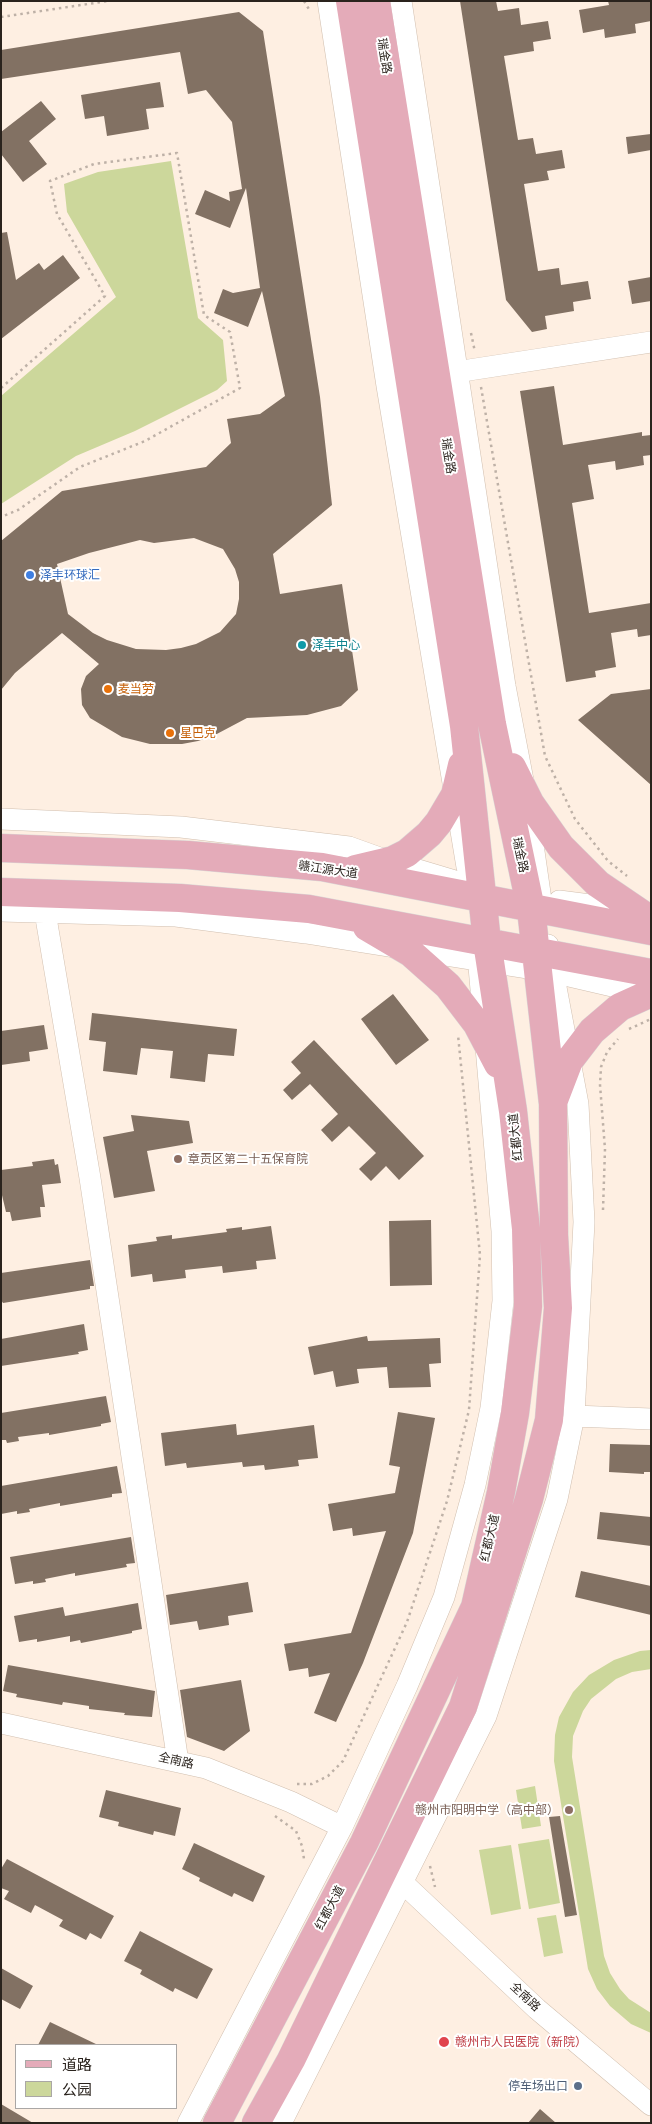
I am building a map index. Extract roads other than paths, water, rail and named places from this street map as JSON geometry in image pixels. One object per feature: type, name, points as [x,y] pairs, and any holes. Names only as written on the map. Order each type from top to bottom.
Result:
[{"type":"main road","name":"瑞金路","points":[[350,1],[464,726],[476,891]]},
{"type":"main road","name":"瑞金路","points":[[376,1],[446,374],[492,724],[536,904]]},
{"type":"main road","points":[[492,724],[526,796],[544,825],[579,866],[605,890],[647,919]]},
{"type":"main road","points":[[315,910],[317,867],[351,870],[388,862],[406,853],[429,834],[448,809],[455,793],[462,764],[464,726]]},
{"type":"main road","name":"赣江源大道","points":[[1,848],[188,855],[317,867],[476,891],[536,904],[647,919]]},
{"type":"main road","name":"红都大道","points":[[217,2123],[364,1843],[495,1615],[501,1492],[515,1413],[528,1306],[526,1229],[513,1111],[483,951],[476,891]]},
{"type":"main road","points":[[1,892],[180,898],[315,910],[483,951],[543,962],[650,989]]},
{"type":"main road","name":"红都大道","points":[[256,2123],[291,2060],[463,1707],[495,1615],[529,1499],[549,1420],[558,1308],[554,1235],[553,1104],[543,962],[536,904]]},
{"type":"main road","points":[[315,910],[367,927],[404,949],[448,986],[470,1032],[499,1066],[513,1111]]},
{"type":"main road","points":[[553,1104],[569,1061],[581,1043],[605,1018],[650,989]]},
{"type":"street","points":[[328,1],[387,386],[455,793],[476,891]]},
{"type":"street","points":[[400,1],[446,374],[526,796],[536,904]]},
{"type":"street","points":[[446,374],[651,342]]},
{"type":"street","points":[[1,819],[181,827],[349,847],[476,891]]},
{"type":"street","points":[[1,911],[176,916],[404,949],[483,951],[470,1032],[502,1231],[503,1301],[491,1408],[475,1485],[444,1597],[407,1686],[342,1827],[188,2123]]},
{"type":"street","points":[[45,912],[90,1178],[178,1762]]},
{"type":"street","points":[[281,2123],[404,1884],[486,1716],[495,1615],[557,1499],[574,1416],[582,1296],[584,1222],[578,1104],[569,1061],[543,962]]},
{"type":"street","points":[[574,1416],[651,1418]]},
{"type":"street","points":[[444,1597],[495,1615]]},
{"type":"street","name":"全南路","points":[[1,1723],[206,1768],[292,1802],[342,1827]]},
{"type":"street","name":"全南路","points":[[404,1884],[537,2009],[651,2105]]},
{"type":"place","name":"泽丰环球汇","points":[[30,575]]},
{"type":"place","name":"泽丰中心","points":[[302,645]]},
{"type":"place","name":"麦当劳","points":[[108,689]]},
{"type":"place","name":"星巴克","points":[[170,733]]},
{"type":"place","name":"章贡区第二十五保育院","points":[[178,1159]]},
{"type":"place","name":"赣州市阳明中学（高中部）","points":[[569,1810]]},
{"type":"place","name":"赣州市人民医院（新院）","points":[[444,2042]]},
{"type":"place","name":"停车场出口","points":[[578,2086]]}]
